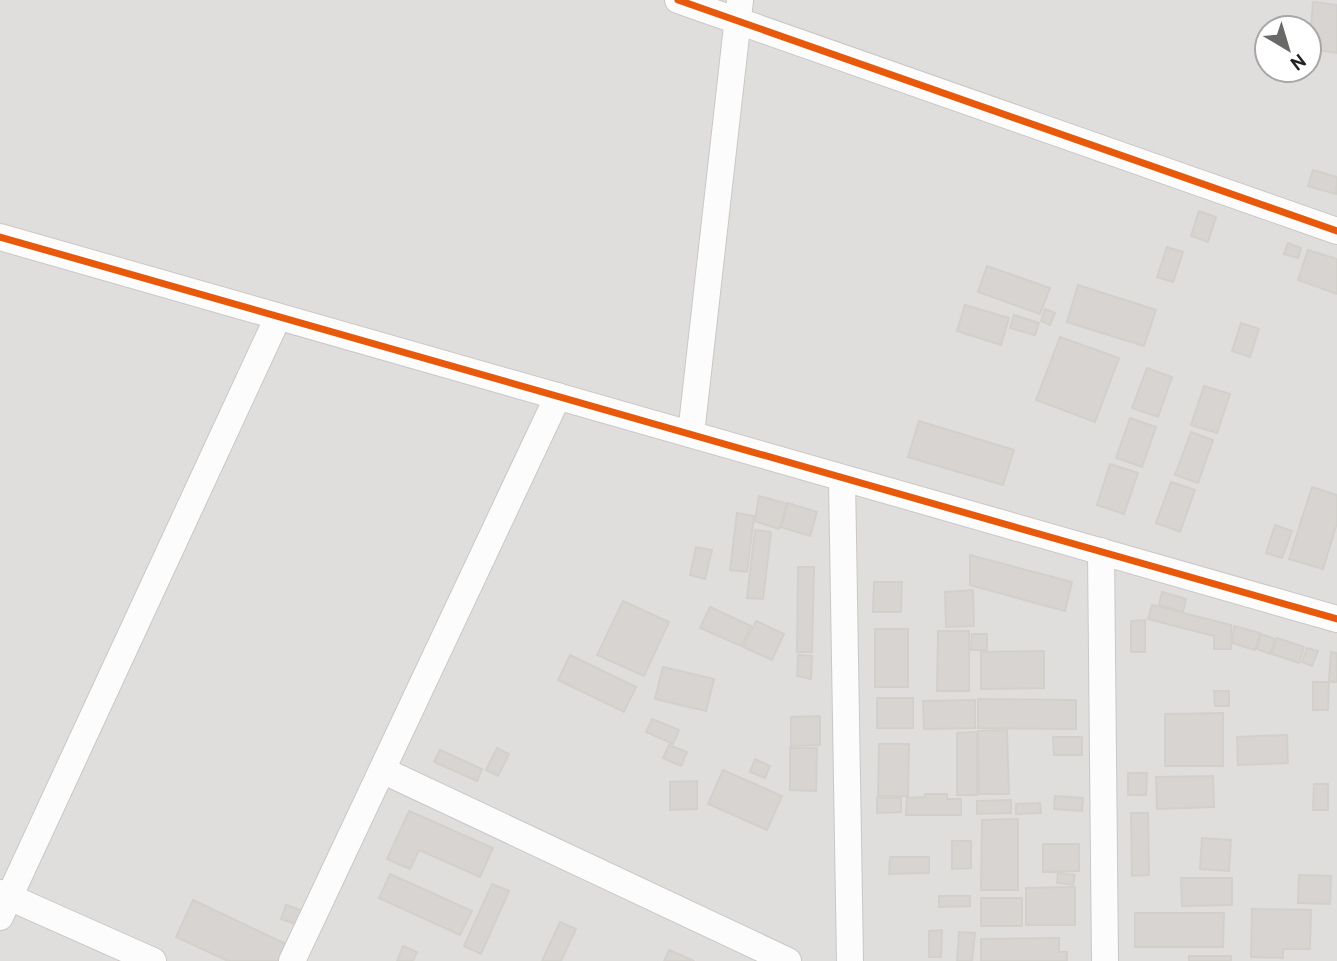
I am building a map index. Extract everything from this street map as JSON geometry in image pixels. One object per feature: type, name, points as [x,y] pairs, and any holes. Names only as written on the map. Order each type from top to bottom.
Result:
[{"type":"street","points":[[678,0],[738,10],[1337,231]]},
{"type":"street","points":[[691,435],[738,10]]},
{"type":"street","points":[[0,237],[1337,619]]},
{"type":"street","points":[[153,961],[3,902],[278,317]]},
{"type":"street","points":[[292,961],[558,396]]},
{"type":"street","points":[[842,478],[850,961]]},
{"type":"street","points":[[1101,551],[1105,961]]},
{"type":"street","points":[[382,770],[788,961]]},
{"type":"shaded area","points":[[0,0],[1337,0],[1337,961],[0,961]]},
{"type":"building","points":[[1313,2],[1337,5],[1337,53],[1323,51],[1323,14],[1312,14]]},
{"type":"building","points":[[1313,170],[1337,177],[1336,194],[1308,186]]},
{"type":"building","points":[[1199,211],[1216,217],[1208,242],[1191,236]]},
{"type":"building","points":[[1288,243],[1301,248],[1298,258],[1284,254]]},
{"type":"building","points":[[1167,247],[1183,252],[1173,282],[1157,277]]},
{"type":"building","points":[[1308,250],[1337,259],[1337,294],[1298,280]]},
{"type":"building","points":[[987,266],[1050,288],[1040,314],[978,292]]},
{"type":"building","points":[[1078,285],[1156,310],[1144,346],[1067,322]]},
{"type":"building","points":[[965,305],[1009,318],[1001,345],[957,331]]},
{"type":"building","points":[[1045,309],[1055,313],[1050,325],[1041,321]]},
{"type":"building","points":[[1014,315],[1039,323],[1035,335],[1010,328]]},
{"type":"building","points":[[1241,323],[1259,329],[1250,357],[1232,351]]},
{"type":"building","points":[[1060,337],[1119,358],[1095,422],[1036,400]]},
{"type":"building","points":[[1147,368],[1172,377],[1158,417],[1132,408]]},
{"type":"building","points":[[1204,386],[1230,394],[1217,433],[1191,425]]},
{"type":"building","points":[[1130,418],[1156,427],[1142,467],[1116,458]]},
{"type":"building","points":[[919,421],[1014,450],[1003,485],[908,457]]},
{"type":"building","points":[[1191,432],[1213,440],[1198,483],[1175,475]]},
{"type":"building","points":[[1110,464],[1138,473],[1124,514],[1097,505]]},
{"type":"building","points":[[1171,482],[1195,490],[1180,532],[1156,523]]},
{"type":"building","points":[[1312,487],[1337,495],[1337,523],[1323,569],[1289,559]]},
{"type":"building","points":[[759,496],[787,504],[779,529],[755,521]]},
{"type":"building","points":[[788,503],[817,512],[810,536],[781,527]]},
{"type":"building","points":[[737,513],[754,516],[747,572],[730,570]]},
{"type":"building","points":[[1275,525],[1292,531],[1282,558],[1266,553]]},
{"type":"building","points":[[755,530],[771,532],[763,599],[747,598]]},
{"type":"building","points":[[696,547],[712,550],[705,579],[690,575]]},
{"type":"building","points":[[970,555],[1072,582],[1065,611],[970,585]]},
{"type":"building","points":[[798,567],[814,567],[812,652],[797,652]]},
{"type":"building","points":[[874,582],[902,582],[901,612],[873,612]]},
{"type":"building","points":[[973,590],[974,626],[946,627],[945,592]]},
{"type":"building","points":[[1162,592],[1186,599],[1183,612],[1159,605]]},
{"type":"building","points":[[623,601],[669,622],[644,676],[597,655]]},
{"type":"building","points":[[1152,605],[1231,625],[1231,649],[1214,649],[1214,636],[1148,619]]},
{"type":"building","points":[[710,607],[751,626],[741,646],[700,628]]},
{"type":"building","points":[[1145,620],[1145,652],[1131,652],[1131,621]]},
{"type":"building","points":[[756,621],[784,634],[772,660],[743,647]]},
{"type":"building","points":[[1234,626],[1260,633],[1255,650],[1232,643]]},
{"type":"building","points":[[875,629],[908,629],[908,687],[875,687]]},
{"type":"building","points":[[938,631],[969,631],[969,691],[937,691]]},
{"type":"building","points":[[972,634],[987,634],[987,650],[971,650]]},
{"type":"building","points":[[1261,634],[1275,639],[1270,654],[1257,649]]},
{"type":"building","points":[[1277,638],[1304,647],[1299,663],[1272,654]]},
{"type":"building","points":[[1307,648],[1318,651],[1312,666],[1302,662]]},
{"type":"building","points":[[1044,651],[1044,688],[981,689],[981,652]]},
{"type":"building","points":[[1331,652],[1337,653],[1337,682],[1329,681]]},
{"type":"building","points":[[570,655],[636,687],[624,712],[558,680]]},
{"type":"building","points":[[798,655],[812,656],[811,679],[797,676]]},
{"type":"building","points":[[663,667],[714,679],[706,711],[655,699]]},
{"type":"building","points":[[1313,682],[1329,682],[1328,710],[1313,710]]},
{"type":"building","points":[[1214,691],[1229,691],[1229,706],[1215,706]]},
{"type":"building","points":[[877,698],[913,698],[913,728],[877,728]]},
{"type":"building","points":[[978,699],[1076,700],[1076,729],[978,728]]},
{"type":"building","points":[[975,700],[975,728],[924,729],[923,701]]},
{"type":"building","points":[[1223,713],[1223,766],[1165,766],[1165,714]]},
{"type":"building","points":[[820,716],[820,745],[791,746],[791,717]]},
{"type":"building","points":[[652,719],[679,730],[673,744],[646,732]]},
{"type":"building","points":[[1007,730],[1009,794],[979,794],[978,731]]},
{"type":"building","points":[[977,732],[977,795],[957,795],[957,733]]},
{"type":"building","points":[[1287,735],[1288,763],[1238,765],[1237,737]]},
{"type":"building","points":[[1053,737],[1082,737],[1082,755],[1054,755]]},
{"type":"building","points":[[879,744],[909,744],[908,796],[878,796]]},
{"type":"building","points":[[669,745],[687,752],[681,766],[663,758]]},
{"type":"building","points":[[497,748],[509,754],[498,776],[486,770]]},
{"type":"building","points":[[790,748],[817,748],[816,791],[790,790]]},
{"type":"building","points":[[440,750],[482,769],[477,781],[434,762]]},
{"type":"building","points":[[755,759],[770,766],[765,778],[750,772]]},
{"type":"building","points":[[723,770],[782,796],[767,830],[708,804]]},
{"type":"building","points":[[1128,773],[1147,773],[1146,795],[1128,795]]},
{"type":"building","points":[[1213,776],[1214,807],[1157,809],[1156,777]]},
{"type":"building","points":[[697,781],[697,809],[670,810],[670,782]]},
{"type":"building","points":[[1314,784],[1328,784],[1328,810],[1313,810]]},
{"type":"building","points":[[925,794],[947,794],[947,799],[961,799],[961,815],[906,815],[907,798],[925,797]]},
{"type":"building","points":[[1055,796],[1083,798],[1082,811],[1054,809]]},
{"type":"building","points":[[877,798],[901,798],[901,812],[877,813]]},
{"type":"building","points":[[1011,800],[1011,813],[977,814],[977,801]]},
{"type":"building","points":[[1040,803],[1041,813],[1016,814],[1016,804]]},
{"type":"building","points":[[409,811],[493,848],[480,877],[419,850],[410,869],[387,859]]},
{"type":"building","points":[[1131,813],[1148,813],[1149,875],[1132,876]]},
{"type":"building","points":[[1018,819],[1018,890],[981,890],[982,820]]},
{"type":"building","points":[[1202,838],[1231,840],[1229,871],[1200,869]]},
{"type":"building","points":[[952,841],[971,841],[971,868],[952,869]]},
{"type":"building","points":[[1043,844],[1079,844],[1079,871],[1043,872]]},
{"type":"building","points":[[890,857],[929,857],[929,873],[889,874]]},
{"type":"building","points":[[1058,873],[1075,875],[1073,885],[1057,883]]},
{"type":"building","points":[[390,874],[472,911],[460,935],[379,898]]},
{"type":"building","points":[[1299,875],[1331,876],[1330,904],[1298,903]]},
{"type":"building","points":[[1181,878],[1232,878],[1232,905],[1182,906]]},
{"type":"building","points":[[492,884],[509,891],[481,954],[464,946]]},
{"type":"building","points":[[1075,887],[1075,925],[1026,925],[1026,888]]},
{"type":"building","points":[[939,896],[970,896],[970,906],[939,907]]},
{"type":"building","points":[[981,898],[1022,898],[1022,926],[981,926]]},
{"type":"building","points":[[193,900],[288,945],[281,961],[228,961],[176,937]]},
{"type":"building","points":[[286,905],[303,911],[298,925],[281,919]]},
{"type":"building","points":[[1252,909],[1311,910],[1310,949],[1283,949],[1283,958],[1251,957]]},
{"type":"building","points":[[1135,913],[1224,913],[1223,947],[1135,947]]},
{"type":"building","points":[[560,922],[576,929],[561,961],[542,961]]},
{"type":"building","points":[[942,930],[941,957],[929,957],[929,931]]},
{"type":"building","points":[[959,932],[975,933],[972,961],[957,961]]},
{"type":"building","points":[[1059,938],[1059,952],[1067,952],[1067,961],[981,961],[981,939]]},
{"type":"building","points":[[403,946],[417,952],[413,961],[397,961]]},
{"type":"building","points":[[669,950],[694,961],[664,961]]},
{"type":"building","points":[[1189,956],[1231,956],[1231,961],[1189,961]]},
{"type":"cycle path","points":[[678,0],[1337,231]]},
{"type":"cycle path","points":[[0,237],[1337,619]]}]
